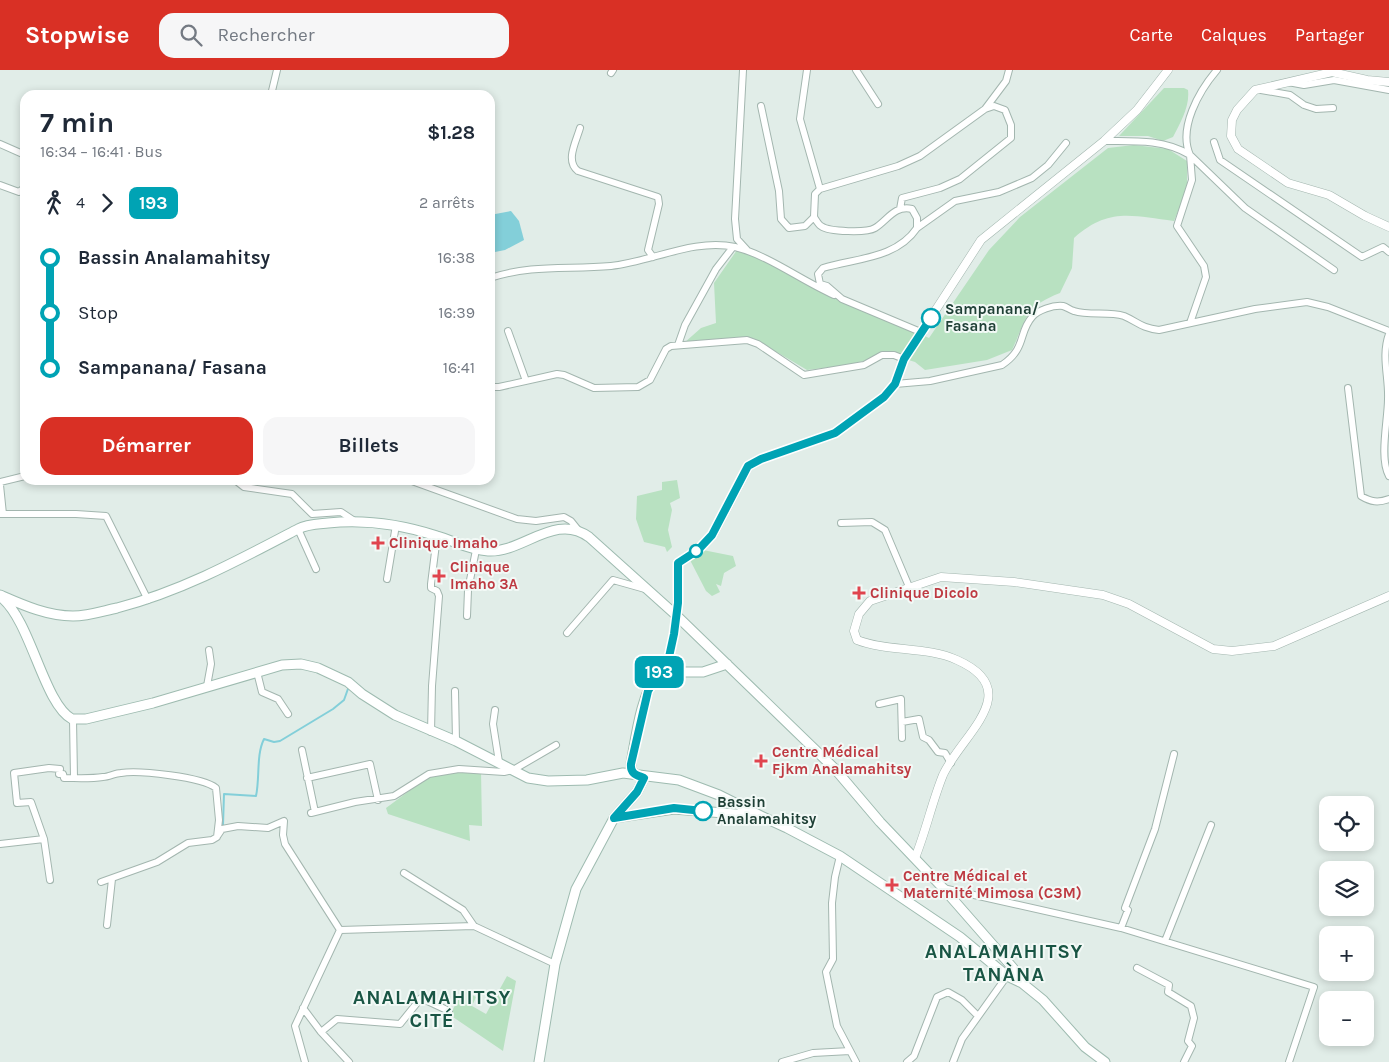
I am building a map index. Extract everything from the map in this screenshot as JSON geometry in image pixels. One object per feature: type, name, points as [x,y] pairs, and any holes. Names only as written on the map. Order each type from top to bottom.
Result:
[{"type":"main road","points":[[0,595],[30,608],[72,616],[88,615],[148,600],[215,573],[298,528],[314,524],[353,520],[380,522],[437,536],[476,550],[494,551],[510,547],[549,530],[569,529],[579,532],[589,537],[677,616],[835,769],[880,822],[982,932],[997,950],[1010,972]]},
{"type":"main road","points":[[0,595],[10,606],[19,621],[60,707],[67,716],[73,719],[86,719],[152,703],[257,672],[294,664],[318,668],[348,682],[389,712],[456,742],[528,778],[548,781],[588,780],[623,773],[635,774],[644,778],[691,783],[840,856],[971,946],[988,960],[1010,972],[1043,1000],[1085,1047],[1105,1062]]},
{"type":"main road","points":[[635,774],[631,770],[631,764],[645,698],[650,685],[659,672],[703,672],[727,664]]},
{"type":"main road","points":[[539,1062],[554,964],[576,888],[614,818],[637,792],[644,778]]},
{"type":"main road","points":[[614,818],[674,808],[761,816]]},
{"type":"main road","points":[[971,946],[982,932]]},
{"type":"main road","points":[[988,960],[997,950]]},
{"type":"street","points":[[272,90],[277,70]]},
{"type":"street","points":[[743,70],[735,219],[737,239],[741,245],[750,252],[809,284],[922,333]]},
{"type":"street","points":[[807,70],[800,120],[820,189]]},
{"type":"street","points":[[856,70],[878,104]]},
{"type":"street","points":[[985,109],[1006,80],[1009,70]]},
{"type":"street","points":[[659,672],[669,657],[677,616],[678,563],[698,550],[712,535],[748,466],[761,459],[835,433],[884,397],[895,384],[904,359],[981,240],[1104,141],[1137,110],[1168,70]]},
{"type":"street","points":[[1190,323],[1206,277],[1204,266],[1177,226],[1192,180],[1190,155],[1186,145],[1185,132],[1189,118],[1205,84],[1217,70]]},
{"type":"street","points":[[1389,82],[1367,80],[1332,72],[1255,90],[1244,100],[1232,120],[1231,136],[1238,149],[1288,183],[1330,195],[1365,216],[1389,227]]},
{"type":"street","points":[[1287,82],[1304,85],[1334,80],[1389,90]]},
{"type":"street","points":[[1255,90],[1290,95],[1304,105],[1316,108],[1333,108]]},
{"type":"street","points":[[762,106],[779,191],[781,219],[789,228],[805,226],[814,217]]},
{"type":"street","points":[[900,209],[902,198],[940,188],[960,179],[1011,138],[1012,132],[1005,110],[994,106],[985,109],[929,149],[904,164],[820,189],[815,194],[814,217],[821,227],[863,231],[875,228],[883,219],[900,209],[912,209],[917,218],[917,228]]},
{"type":"street","points":[[580,128],[570,159],[572,166],[578,171],[658,197],[659,204],[648,250],[653,257]]},
{"type":"street","points":[[1104,141],[1132,141],[1172,145],[1190,155],[1245,208],[1334,270]]},
{"type":"street","points":[[1214,142],[1220,160],[1362,257],[1383,247],[1389,252]]},
{"type":"street","points":[[842,299],[827,286],[820,284],[818,274],[820,271],[895,249],[908,240],[917,228],[955,201],[1006,190],[1032,178],[1048,165],[1066,143]]},
{"type":"street","points":[[0,144],[20,153]]},
{"type":"street","points":[[0,185],[18,192],[20,190]]},
{"type":"street","points":[[495,277],[526,270],[612,266],[707,246],[733,247],[750,252]]},
{"type":"street","points":[[678,345],[685,325],[716,269],[733,247]]},
{"type":"street","points":[[895,384],[930,381],[1002,365],[1012,358],[1022,344],[1030,319],[1038,311],[1053,307],[1064,306],[1074,311],[1122,316],[1144,328],[1159,330],[1307,302],[1328,307],[1389,333],[1385,345],[1388,398],[1385,447],[1389,476]]},
{"type":"street","points":[[508,331],[526,381]]},
{"type":"street","points":[[495,387],[564,374],[594,388],[638,387],[650,380],[666,349],[678,345],[754,341],[804,375],[864,365],[882,355],[894,355],[904,359]]},
{"type":"street","points":[[1348,388],[1362,496],[1375,501],[1389,500]]},
{"type":"street","points":[[20,478],[0,484],[2,514],[106,516],[148,600]]},
{"type":"street","points":[[241,485],[244,488],[292,494],[312,514],[340,512],[353,520]]},
{"type":"street","points":[[423,485],[518,519],[536,521],[564,516],[572,521],[579,532]]},
{"type":"street","points":[[841,523],[872,522],[886,530],[910,589]]},
{"type":"street","points":[[386,579],[396,525]]},
{"type":"street","points":[[298,528],[316,568]]},
{"type":"street","points":[[431,732],[432,686],[439,596],[437,591],[431,588],[431,584],[437,536]]},
{"type":"street","points":[[467,616],[468,590],[476,550]]},
{"type":"street","points":[[915,858],[944,775],[983,716],[989,698],[987,684],[977,671],[955,659],[857,640],[854,631],[859,614],[870,602],[941,577],[1014,582],[1103,595],[1129,604],[1213,648],[1232,651],[1274,646],[1389,596]]},
{"type":"street","points":[[568,633],[613,580],[645,589]]},
{"type":"street","points":[[207,686],[211,664],[209,650]]},
{"type":"street","points":[[257,672],[262,692],[278,699],[288,714]]},
{"type":"street","points":[[455,691],[456,742]]},
{"type":"street","points":[[879,704],[901,699],[902,738]]},
{"type":"street","points":[[495,710],[493,724],[498,762]]},
{"type":"street","points":[[73,719],[74,778]]},
{"type":"street","points":[[902,722],[919,719],[923,737],[938,752],[945,753],[951,763]]},
{"type":"street","points":[[302,750],[313,813],[355,802],[378,800],[394,796],[429,774],[459,768],[504,772],[514,770],[556,745]]},
{"type":"street","points":[[1121,928],[1128,910],[1125,908],[1155,829],[1174,754]]},
{"type":"street","points":[[307,778],[370,764],[378,800]]},
{"type":"street","points":[[50,880],[44,839],[31,802],[17,803],[14,773],[49,768],[60,769],[59,774],[63,774],[64,778],[104,778],[133,772],[174,776],[213,785],[216,788],[219,820],[218,836]]},
{"type":"street","points":[[100,882],[157,862],[188,844],[212,840],[218,836],[222,828],[238,826],[268,828],[284,821],[283,835],[285,844],[340,930]]},
{"type":"street","points":[[1165,942],[1211,825]]},
{"type":"street","points":[[0,844],[44,839]]},
{"type":"street","points":[[840,856],[832,903],[833,959],[826,972],[837,1026],[856,1062]]},
{"type":"street","points":[[404,873],[463,910],[474,926]]},
{"type":"street","points":[[106,925],[112,878]]},
{"type":"street","points":[[943,888],[1121,928],[1314,988],[1289,1062]]},
{"type":"street","points":[[340,930],[474,926],[554,964]]},
{"type":"street","points":[[305,1062],[295,1026],[340,930]]},
{"type":"street","points":[[1137,968],[1169,985],[1168,992],[1192,1006],[1194,1018],[1188,1041],[1192,1046],[1184,1062]]},
{"type":"street","points":[[953,1062],[962,1039],[1010,972]]},
{"type":"street","points":[[907,1062],[914,1056],[937,997],[948,992],[962,1000],[978,1016]]},
{"type":"street","points":[[321,1032],[336,1019],[400,1024],[421,998],[449,1011]]},
{"type":"street","points":[[303,1008],[321,1032],[349,1062]]},
{"type":"street","points":[[782,1062],[813,1053],[850,1051]]},
{"type":"green space","points":[[1164,88],[1184,88],[1188,90],[1186,109],[1173,137],[1163,141],[1148,136],[1119,136]]},
{"type":"green space","points":[[1134,145],[1168,149],[1187,161],[1187,189],[1174,221],[1121,216],[1098,222],[1074,238],[1072,268],[1060,293],[1039,303],[1033,309],[1024,322],[1012,350],[987,360],[925,370],[915,362],[889,354],[848,365],[807,370],[753,338],[684,343],[701,328],[716,323],[714,283],[737,250],[765,260],[929,338],[989,250],[1020,217],[1108,148]]},
{"type":"green space","points":[[677,480],[680,498],[670,503],[672,510],[668,530],[672,547],[667,552],[665,547],[644,542],[636,519],[637,496],[662,490],[662,482]]},
{"type":"green space","points":[[703,550],[733,556],[736,566],[724,573],[721,586],[716,584],[720,592],[712,596],[706,591],[690,560]]},
{"type":"green space","points":[[481,771],[482,826],[469,825],[470,841],[388,814],[386,808],[428,777],[454,772]]},
{"type":"green space","points":[[507,976],[516,981],[503,1051],[450,1015],[463,990],[476,997],[472,1006],[486,1014]]},
{"type":"water","points":[[511,211],[519,221],[524,240],[505,250],[495,252],[495,214]]},
{"type":"waterway","points":[[223,825],[224,794],[256,796],[259,759],[264,739],[274,742],[280,741],[333,709],[344,700],[349,686]]},
{"type":"bus line","name":"193","points":[[703,811],[674,808],[614,818],[637,792],[644,778],[635,774],[630,768],[645,698],[652,681],[669,657],[678,603],[676,582],[678,563],[707,542],[717,527],[748,466],[761,459],[835,433],[884,397],[895,384],[904,359],[931,318]]},
{"type":"place","name":"Sampanana/ Fasana","points":[[931,318]]},
{"type":"place","name":"Clinique Imaho","points":[[378,543]]},
{"type":"place","name":"Clinique Imaho 3A","points":[[439,576]]},
{"type":"place","name":"Clinique Dicolo","points":[[859,593]]},
{"type":"place","name":"Centre Médical Fjkm Analamahitsy","points":[[761,761]]},
{"type":"place","name":"Bassin Analamahitsy","points":[[703,811]]},
{"type":"place","name":"Centre Médical et Maternité Mimosa (C3M)","points":[[892,885]]},
{"type":"district","name":"ANALAMAHITSY TANÀNA","points":[[1004,962]]},
{"type":"district","name":"ANALAMAHITSY CITÉ","points":[[432,1008]]}]
